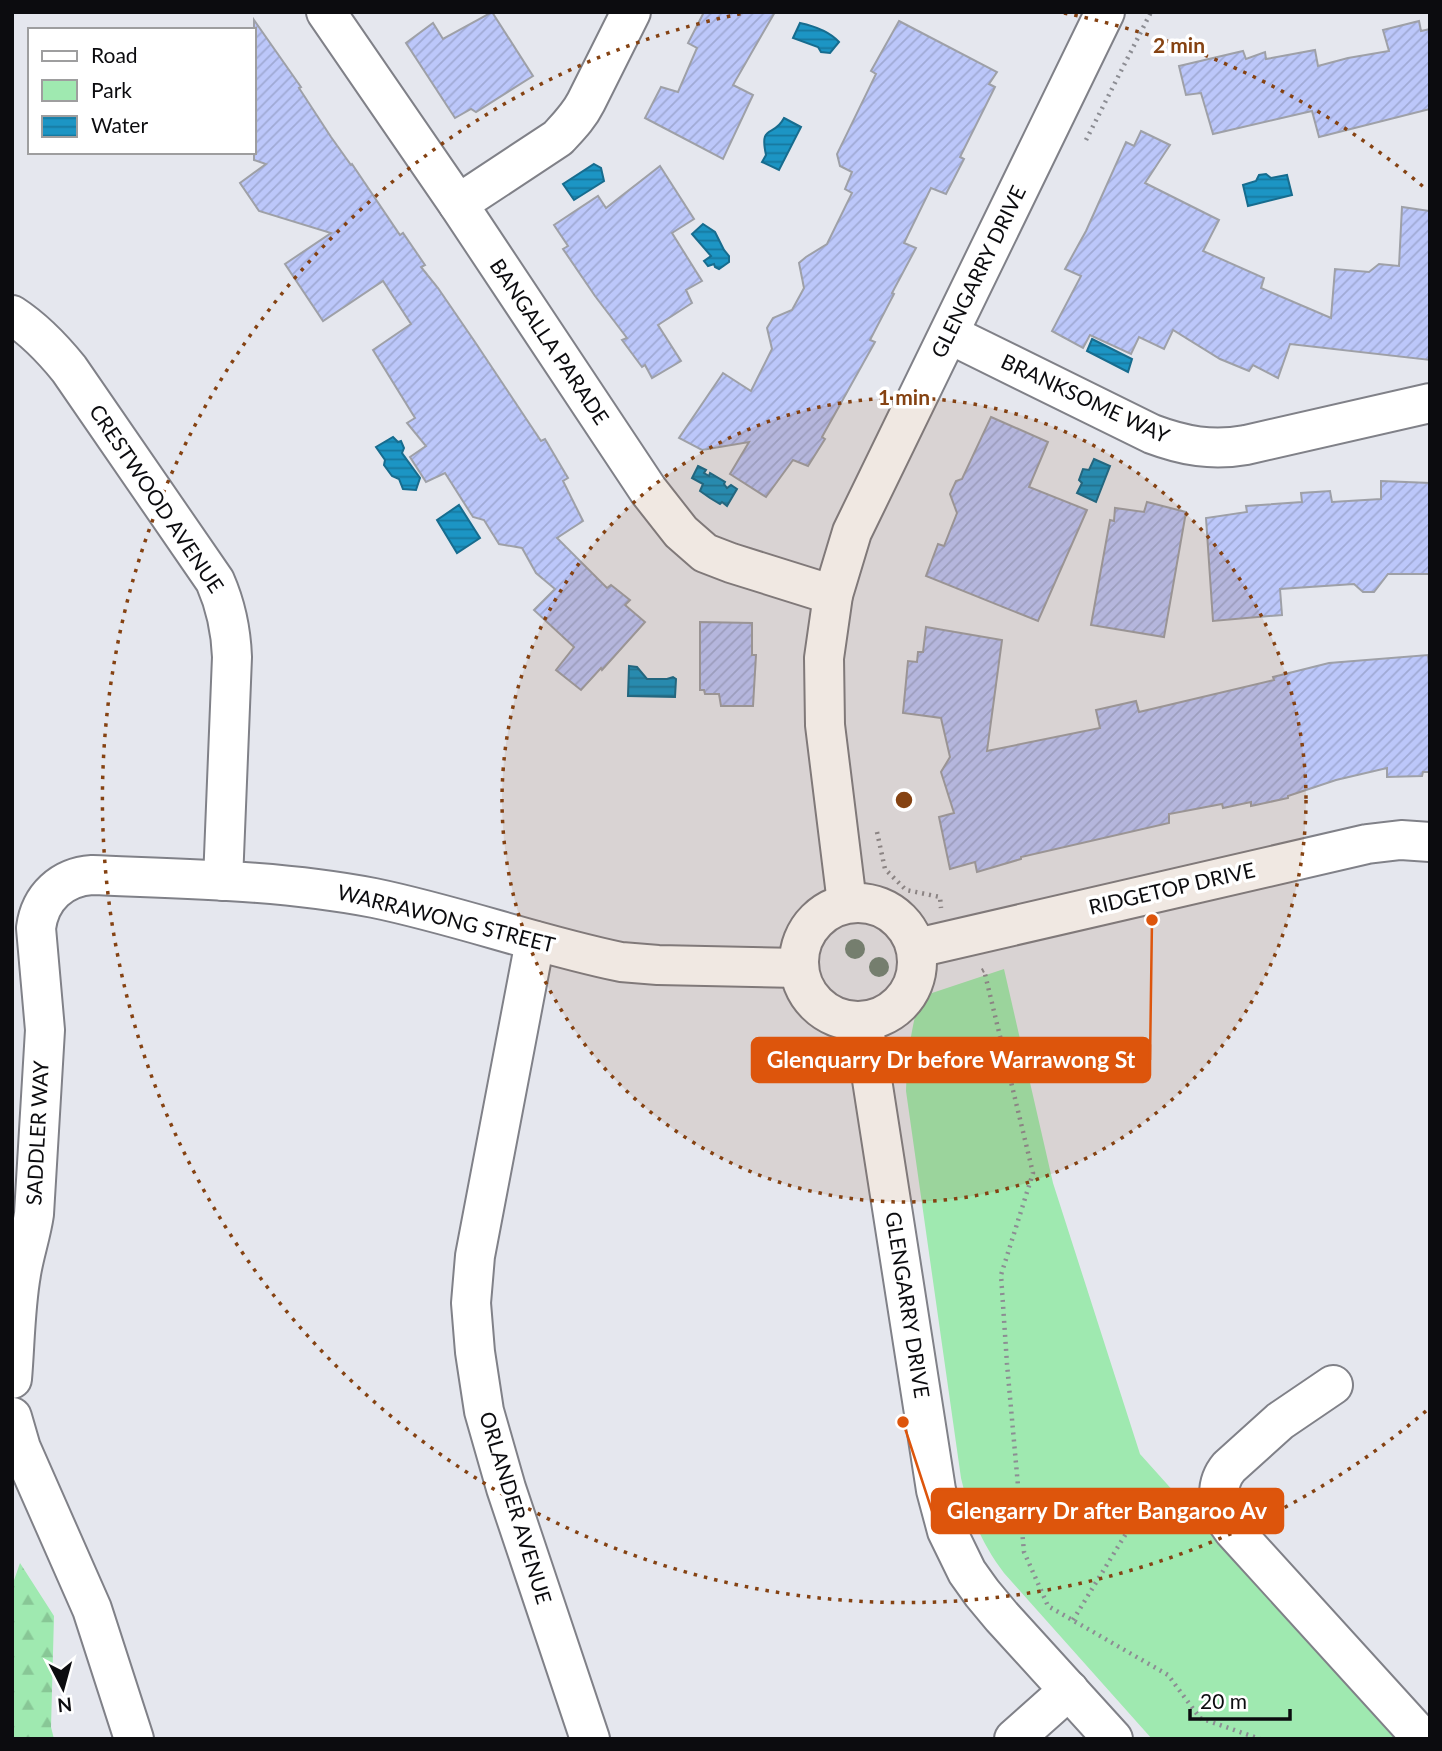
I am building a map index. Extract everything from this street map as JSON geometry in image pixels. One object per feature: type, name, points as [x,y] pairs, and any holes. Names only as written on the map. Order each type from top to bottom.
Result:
[{"type":"street","name":"BANGALLA PARADE","points":[[326,12],[458,204],[648,490],[681,532],[705,553],[833,595]]},
{"type":"street","points":[[458,204],[558,138],[579,115],[631,12]]},
{"type":"street","name":"GLENGARRY DRIVE","points":[[847,903],[825,725],[824,658],[833,595],[852,532],[1105,12]]},
{"type":"street","name":"CRESTWOOD AVENUE","points":[[12,315],[37,333],[69,369],[215,581],[223,598],[231,634],[232,657],[223,881]]},
{"type":"street","name":"BRANKSOME WAY","points":[[949,334],[1152,434],[1191,446],[1228,448],[1246,445],[1430,403]]},
{"type":"street","name":"RIDGETOP DRIVE","points":[[929,945],[1367,844],[1401,840],[1430,842]]},
{"type":"street","name":"WARRAWONG STREET","points":[[39,969],[36,928],[45,901],[68,879],[92,875],[299,886],[430,911],[605,959],[637,964],[799,968]]},
{"type":"street","points":[[847,903],[877,905],[891,912],[903,922],[911,934],[929,945],[918,965],[915,982],[907,997],[895,1009],[880,1018],[863,1021],[833,1016],[820,1008],[802,983],[799,951],[805,934],[816,919],[830,909],[847,903]]},
{"type":"street","name":"ORLANDER AVENUE","points":[[535,941],[475,1255],[471,1303],[475,1352],[491,1437],[590,1739]]},
{"type":"street","name":"SADDLER WAY","points":[[12,1379],[21,1271],[34,1214],[45,1030],[39,969]]},
{"type":"street","name":"GLENGARRY DRIVE","points":[[863,1021],[936,1490],[947,1531],[967,1572],[982,1593],[1113,1739]]},
{"type":"street","points":[[1333,1385],[1280,1421],[1223,1474],[1219,1495],[1224,1517],[1423,1739]]},
{"type":"street","points":[[12,1417],[21,1448],[92,1609],[134,1739]]},
{"type":"street","points":[[1014,1739],[1069,1690]]},
{"type":"path","points":[[1084,145],[1151,12]]},
{"type":"path","points":[[875,820],[886,869],[906,890],[940,897],[929,945]]},
{"type":"path","points":[[973,973],[984,970],[1033,1173],[1001,1275],[1024,1552],[1048,1606],[1168,1675],[1200,1718],[1260,1739]]},
{"type":"path","points":[[1073,1620],[1127,1532],[1224,1517]]},
{"type":"green space","points":[[1004,969],[1053,1183],[1140,1454],[1396,1739],[1152,1739],[1004,1573],[983,1539],[972,1516],[961,1478],[906,1091],[910,1043],[920,997]]},
{"type":"green space","points":[[20,1563],[54,1616],[51,1727],[54,1739],[12,1739],[12,1586]]},
{"type":"water","points":[[800,23],[821,30],[839,42],[830,53],[821,52],[818,47],[793,38]]},
{"type":"water","points":[[784,118],[801,127],[779,170],[762,162],[766,155],[764,139]]},
{"type":"water","points":[[594,164],[601,168],[604,181],[574,200],[563,184]]},
{"type":"water","points":[[1266,174],[1271,178],[1287,175],[1292,195],[1248,206],[1243,185],[1256,181],[1259,175]]},
{"type":"water","points":[[703,224],[715,232],[729,256],[729,262],[719,269],[714,264],[708,266],[704,261],[711,256],[692,234]]},
{"type":"water","points":[[1092,339],[1132,359],[1128,372],[1087,351]]},
{"type":"water","points":[[393,437],[398,442],[401,441],[404,448],[402,453],[420,478],[416,490],[403,489],[399,479],[392,476],[384,465],[385,460],[376,447]]},
{"type":"water","points":[[1094,459],[1110,466],[1096,502],[1077,493],[1082,483],[1079,480],[1083,469],[1089,470]]},
{"type":"water","points":[[698,466],[706,470],[704,473],[709,476],[710,473],[725,482],[727,488],[731,485],[737,489],[727,506],[700,491],[703,484],[692,478]]},
{"type":"water","points":[[459,505],[480,538],[457,553],[437,520]]},
{"type":"water","points":[[629,666],[637,667],[647,679],[676,679],[675,697],[628,696]]},
{"type":"building","points":[[492,12],[533,76],[476,112],[471,109],[455,118],[406,43],[433,23],[443,39]]},
{"type":"building","points":[[704,12],[775,12],[733,85],[753,95],[723,159],[645,118],[661,87],[678,92],[697,48],[688,43]]},
{"type":"building","points":[[254,20],[301,87],[299,88],[331,137],[400,235],[403,233],[425,265],[421,267],[541,441],[545,439],[568,478],[563,481],[583,521],[557,538],[607,588],[611,585],[630,600],[625,605],[645,622],[581,690],[556,670],[574,647],[534,610],[555,589],[536,573],[522,548],[499,544],[484,520],[473,517],[445,473],[426,482],[410,457],[426,446],[407,423],[415,418],[373,350],[411,324],[383,281],[323,321],[285,264],[331,233],[259,211],[240,183],[266,164],[254,160]]},
{"type":"building","points":[[899,21],[997,72],[989,84],[995,87],[960,157],[964,159],[946,194],[931,188],[904,243],[916,248],[870,340],[875,342],[822,437],[825,439],[808,466],[793,460],[766,497],[730,474],[749,442],[702,450],[679,438],[723,373],[751,391],[772,349],[767,328],[773,318],[792,310],[804,288],[799,263],[827,244],[852,193],[845,189],[852,172],[840,166],[837,154],[876,74],[871,71]]},
{"type":"building","points":[[1419,21],[1421,31],[1430,29],[1430,109],[1319,137],[1312,111],[1213,134],[1201,93],[1186,95],[1179,66],[1243,51],[1246,59],[1265,52],[1266,59],[1315,50],[1318,66],[1389,51],[1383,30]]},
{"type":"building","points":[[1141,131],[1170,145],[1145,183],[1219,220],[1203,251],[1264,278],[1261,288],[1331,318],[1335,269],[1369,272],[1379,264],[1399,266],[1402,207],[1430,211],[1430,360],[1290,344],[1278,378],[1253,365],[1249,371],[1220,359],[1173,330],[1164,349],[1139,337],[1131,354],[1090,335],[1083,348],[1052,331],[1081,276],[1065,269],[1086,231],[1126,142],[1134,146]]},
{"type":"building","points":[[660,166],[694,219],[672,233],[702,281],[686,290],[692,303],[658,325],[681,361],[652,378],[645,365],[642,367],[622,340],[627,338],[563,249],[568,246],[554,225],[598,196],[606,208]]},
{"type":"building","points":[[991,417],[1048,442],[1029,487],[1087,510],[1038,621],[926,576],[938,544],[944,546],[957,513],[950,494],[956,481],[962,479]]},
{"type":"building","points":[[1381,481],[1430,483],[1430,574],[1388,574],[1374,592],[1363,592],[1354,584],[1280,589],[1282,615],[1213,621],[1206,518],[1247,512],[1246,506],[1302,502],[1301,493],[1330,491],[1332,502],[1381,499]]},
{"type":"building","points":[[1147,502],[1186,512],[1164,637],[1091,625],[1110,520],[1114,521],[1115,508],[1144,512]]},
{"type":"building","points":[[700,622],[752,623],[752,655],[756,655],[753,706],[721,706],[719,694],[705,694],[704,690],[700,690]]},
{"type":"building","points":[[926,627],[1002,640],[987,751],[1100,728],[1096,710],[1136,701],[1139,712],[1274,680],[1273,677],[1329,663],[1428,655],[1430,772],[1423,772],[1422,776],[1387,777],[1387,768],[1336,780],[1288,798],[1251,806],[1251,802],[1223,808],[1222,804],[1169,814],[1169,823],[1021,857],[977,872],[975,862],[950,869],[939,817],[954,813],[941,772],[950,757],[941,718],[903,713],[908,661],[917,662],[918,652],[923,652]]},
{"type":"place","name":"Glenquarry Dr before Warrawong St","points":[[1152,920]]},
{"type":"place","name":"Glengarry Dr after Bangaroo Av","points":[[903,1422]]}]
